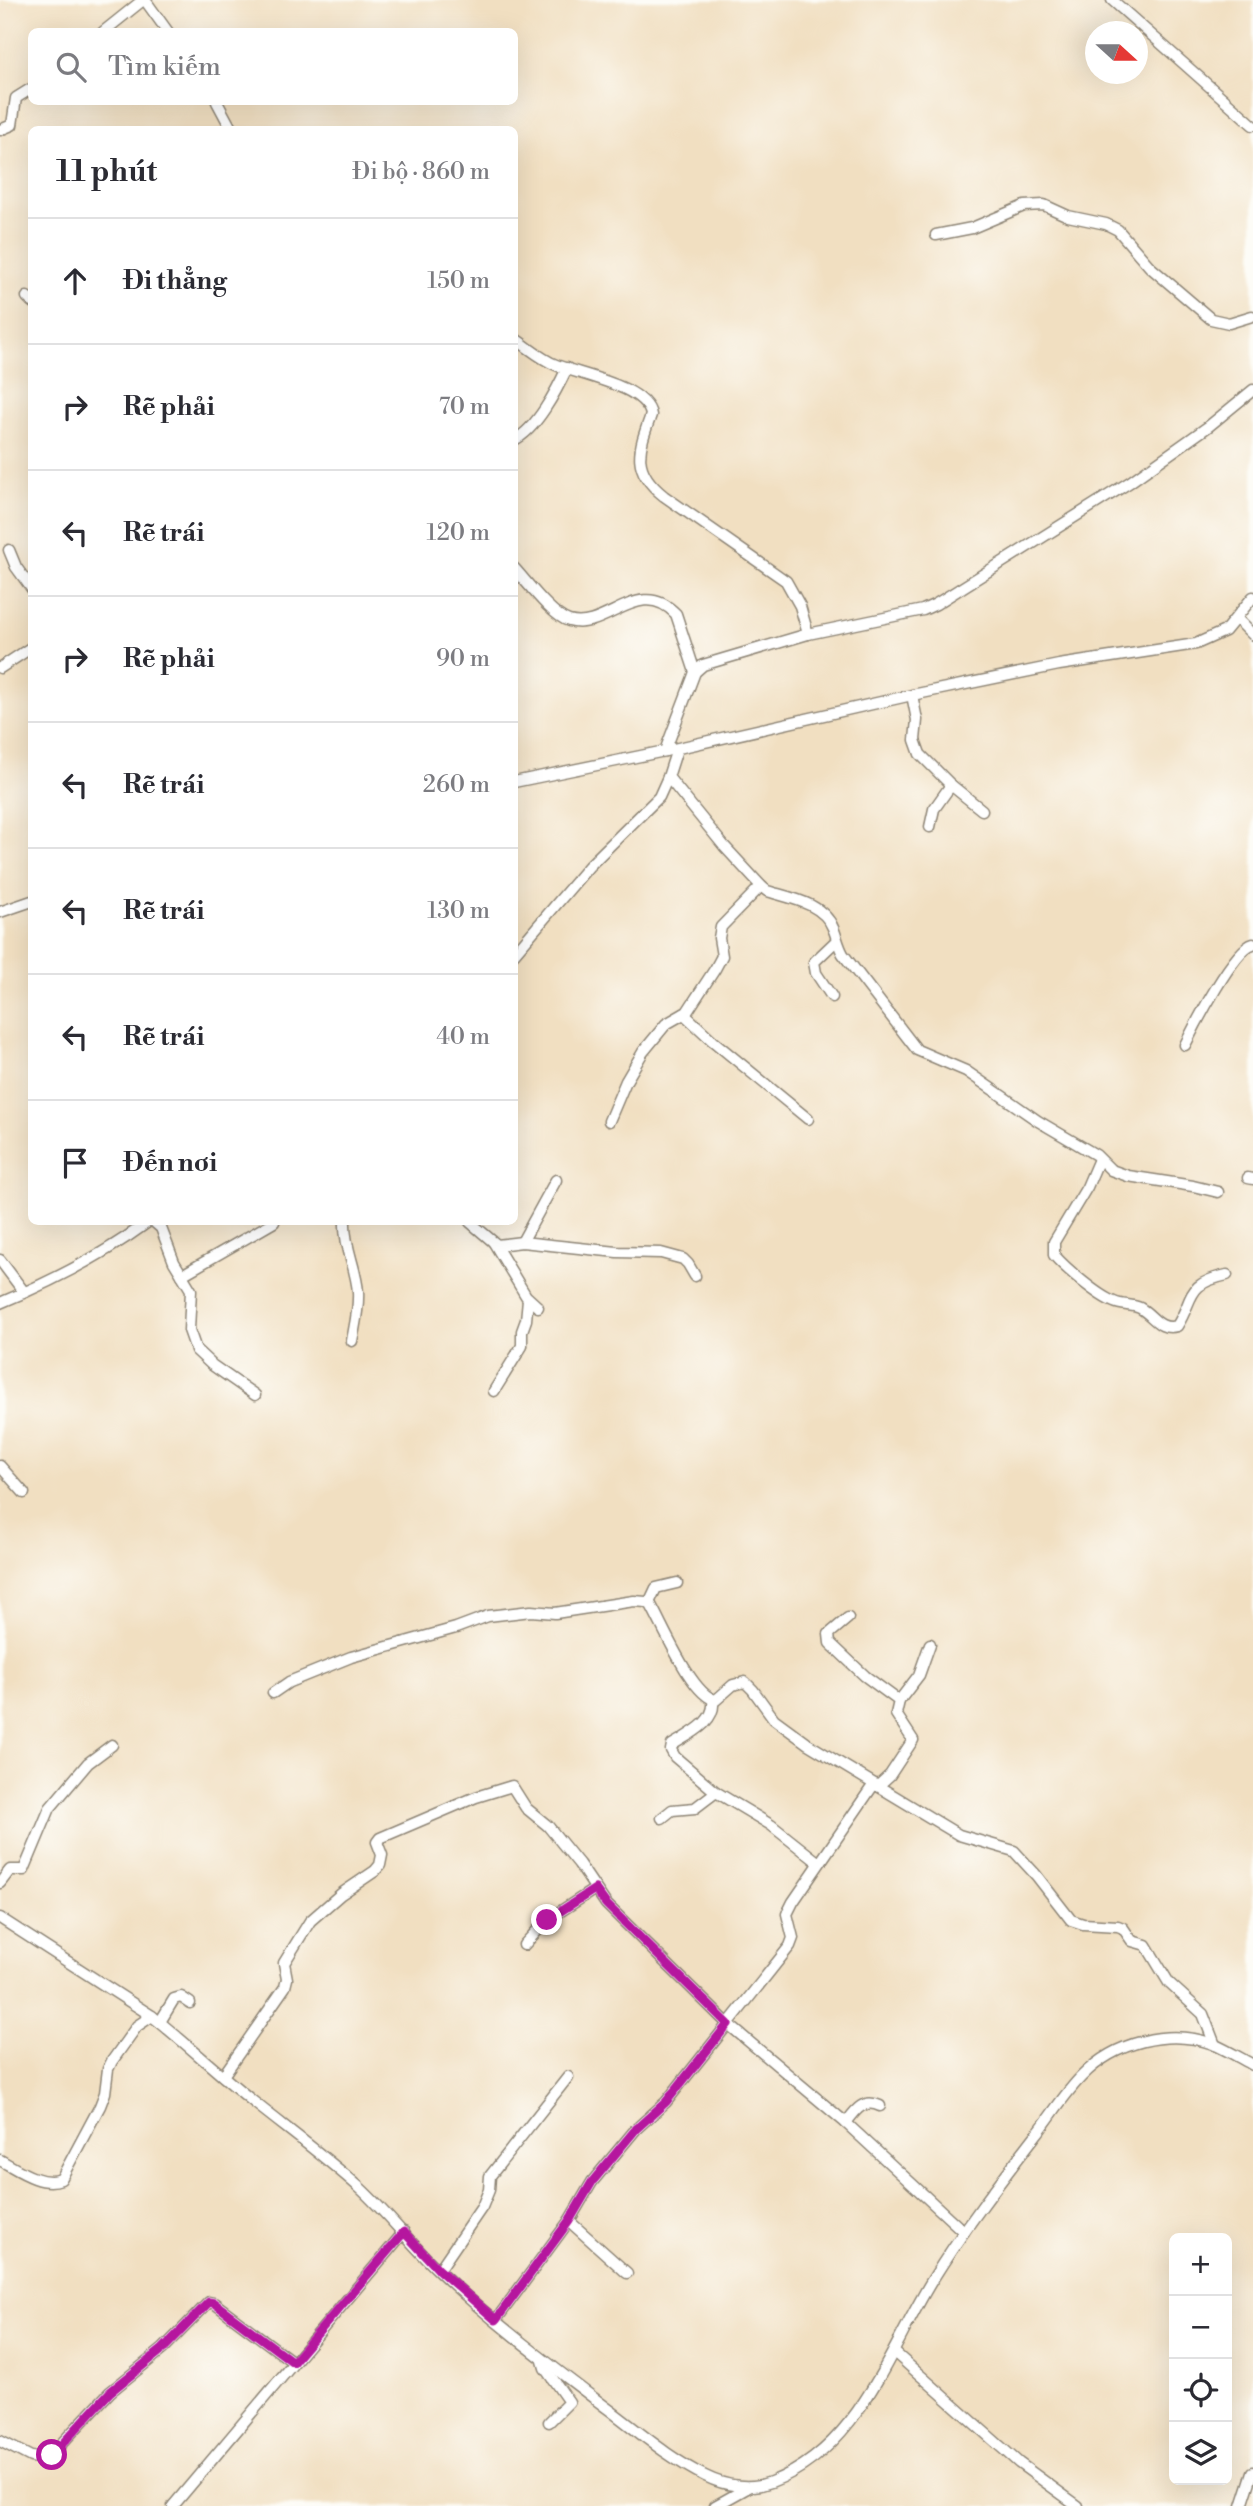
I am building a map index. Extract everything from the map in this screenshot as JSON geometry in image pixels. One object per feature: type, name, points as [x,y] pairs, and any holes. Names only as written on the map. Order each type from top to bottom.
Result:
[{"type":"street","points":[[108,28],[144,0],[165,28]]},
{"type":"street","points":[[1112,0],[1253,125]]},
{"type":"street","points":[[0,130],[12,125],[16,98],[28,90]]},
{"type":"street","points":[[219,105],[230,126]]},
{"type":"street","points":[[936,235],[972,228],[1024,206],[1044,205],[1068,216],[1106,224],[1118,230],[1150,267],[1211,319],[1229,323],[1253,315]]},
{"type":"street","points":[[518,341],[551,362],[623,389],[648,405],[651,415],[640,461],[646,480],[664,496],[786,581],[800,606],[808,634]]},
{"type":"street","points":[[518,437],[526,432],[547,405],[567,368]]},
{"type":"street","points":[[518,949],[589,866],[659,797],[668,777],[671,750],[695,673],[703,665],[808,634],[923,610],[936,604],[1130,482],[1209,426],[1253,390]]},
{"type":"street","points":[[9,550],[16,567],[28,584]]},
{"type":"street","points":[[518,572],[557,614],[570,622],[590,621],[624,605],[646,600],[671,609],[676,614],[695,673]]},
{"type":"street","points":[[518,781],[671,750],[912,695],[1072,663],[1183,647],[1220,635],[1237,620],[1253,597]]},
{"type":"street","points":[[1237,620],[1253,635]]},
{"type":"street","points":[[0,668],[28,650]]},
{"type":"street","points":[[912,695],[917,720],[916,747],[920,754],[951,785],[982,810]]},
{"type":"street","points":[[668,777],[724,846],[761,886],[767,891],[818,910],[831,924],[836,942],[917,1050],[965,1070],[1028,1114],[1100,1158],[1111,1170],[1128,1176],[1193,1185],[1218,1192]]},
{"type":"street","points":[[930,827],[934,809],[951,785]]},
{"type":"street","points":[[609,1121],[626,1081],[643,1052],[666,1024],[684,1014],[694,1002],[721,958],[721,927],[761,886]]},
{"type":"street","points":[[0,912],[28,903]]},
{"type":"street","points":[[832,997],[816,972],[814,962],[836,942]]},
{"type":"street","points":[[1185,1045],[1233,962],[1248,945],[1253,944]]},
{"type":"street","points":[[684,1014],[807,1119]]},
{"type":"street","points":[[1100,1158],[1087,1187],[1053,1245],[1054,1255],[1064,1266],[1113,1302],[1141,1309],[1156,1323],[1171,1328],[1180,1322],[1187,1301],[1198,1285],[1227,1275]]},
{"type":"street","points":[[522,1241],[556,1180]]},
{"type":"street","points":[[0,1303],[77,1268],[144,1225]]},
{"type":"street","points":[[158,1225],[191,1290],[189,1330],[196,1350],[212,1365],[256,1395]]},
{"type":"street","points":[[182,1275],[268,1225]]},
{"type":"street","points":[[345,1225],[346,1243],[358,1290],[358,1309],[352,1340]]},
{"type":"street","points":[[473,1225],[494,1244],[528,1299],[538,1307]]},
{"type":"street","points":[[494,1244],[522,1241],[617,1252],[670,1254],[683,1259],[695,1276]]},
{"type":"street","points":[[0,1260],[24,1292]]},
{"type":"street","points":[[494,1391],[522,1346],[528,1299]]},
{"type":"street","points":[[0,1466],[24,1493]]},
{"type":"street","points":[[649,1603],[656,1588],[677,1583]]},
{"type":"street","points":[[273,1693],[289,1682],[351,1657],[456,1628],[488,1616],[531,1611],[555,1614],[634,1601],[649,1603]]},
{"type":"street","points":[[649,1603],[690,1676],[706,1696],[713,1700],[719,1698],[733,1685],[745,1682],[784,1728],[959,1835],[1014,1850],[1071,1920],[1083,1924],[1118,1926],[1123,1928],[1129,1939],[1146,1945],[1169,1983],[1203,2014],[1215,2045]]},
{"type":"street","points":[[848,1618],[829,1634],[830,1643],[865,1676],[899,1702]]},
{"type":"street","points":[[496,2320],[569,2221],[592,2182],[636,2129],[666,2102],[792,1941],[787,1914],[819,1863],[876,1785],[890,1775],[912,1744],[912,1737],[896,1714],[899,1702],[919,1675],[930,1644]]},
{"type":"street","points":[[713,1700],[714,1707],[710,1718],[672,1745],[671,1750],[675,1757],[716,1791],[771,1825],[819,1863]]},
{"type":"street","points":[[0,1883],[7,1871],[24,1870],[50,1808],[88,1763],[112,1745]]},
{"type":"street","points":[[223,2076],[285,1987],[287,1979],[284,1964],[310,1921],[380,1865],[382,1855],[377,1842],[382,1836],[476,1797],[512,1786],[526,1808],[558,1838],[606,1904],[728,2024],[846,2123],[964,2232]]},
{"type":"street","points":[[662,1818],[673,1810],[695,1808],[716,1791]]},
{"type":"street","points":[[524,1945],[547,1920],[595,1889]]},
{"type":"street","points":[[0,1918],[156,2019],[325,2157],[404,2232],[439,2270],[542,2358],[677,2460],[709,2478],[749,2487]]},
{"type":"street","points":[[0,2160],[44,2181],[55,2182],[61,2179],[100,2106],[105,2093],[108,2069],[137,2026],[156,2019],[178,1996],[190,2003]]},
{"type":"street","points":[[715,2506],[749,2487],[783,2477],[809,2462],[829,2446],[861,2409],[930,2284],[975,2214],[1080,2078],[1102,2057],[1115,2050],[1155,2039],[1179,2036],[1215,2045],[1253,2065]]},
{"type":"street","points":[[439,2270],[481,2207],[489,2190],[490,2176],[568,2077]]},
{"type":"street","points":[[846,2123],[857,2108],[874,2103],[880,2106]]},
{"type":"street","points":[[569,2221],[627,2273]]},
{"type":"street","points":[[178,2504],[293,2362],[404,2232]]},
{"type":"street","points":[[0,2441],[31,2457],[47,2459],[110,2392],[163,2349],[209,2302],[293,2362]]},
{"type":"street","points":[[894,2352],[1032,2474],[1078,2506]]},
{"type":"street","points":[[542,2358],[545,2368],[569,2402],[549,2422]]},
{"type":"street","points":[[1242,2506],[1253,2472]]},
{"type":"route","points":[[52,2455],[110,2392],[163,2349],[209,2302],[293,2362],[404,2232],[439,2270],[496,2320],[569,2221],[592,2182],[636,2129],[661,2108],[728,2024],[606,1904],[595,1889],[547,1920]]}]
